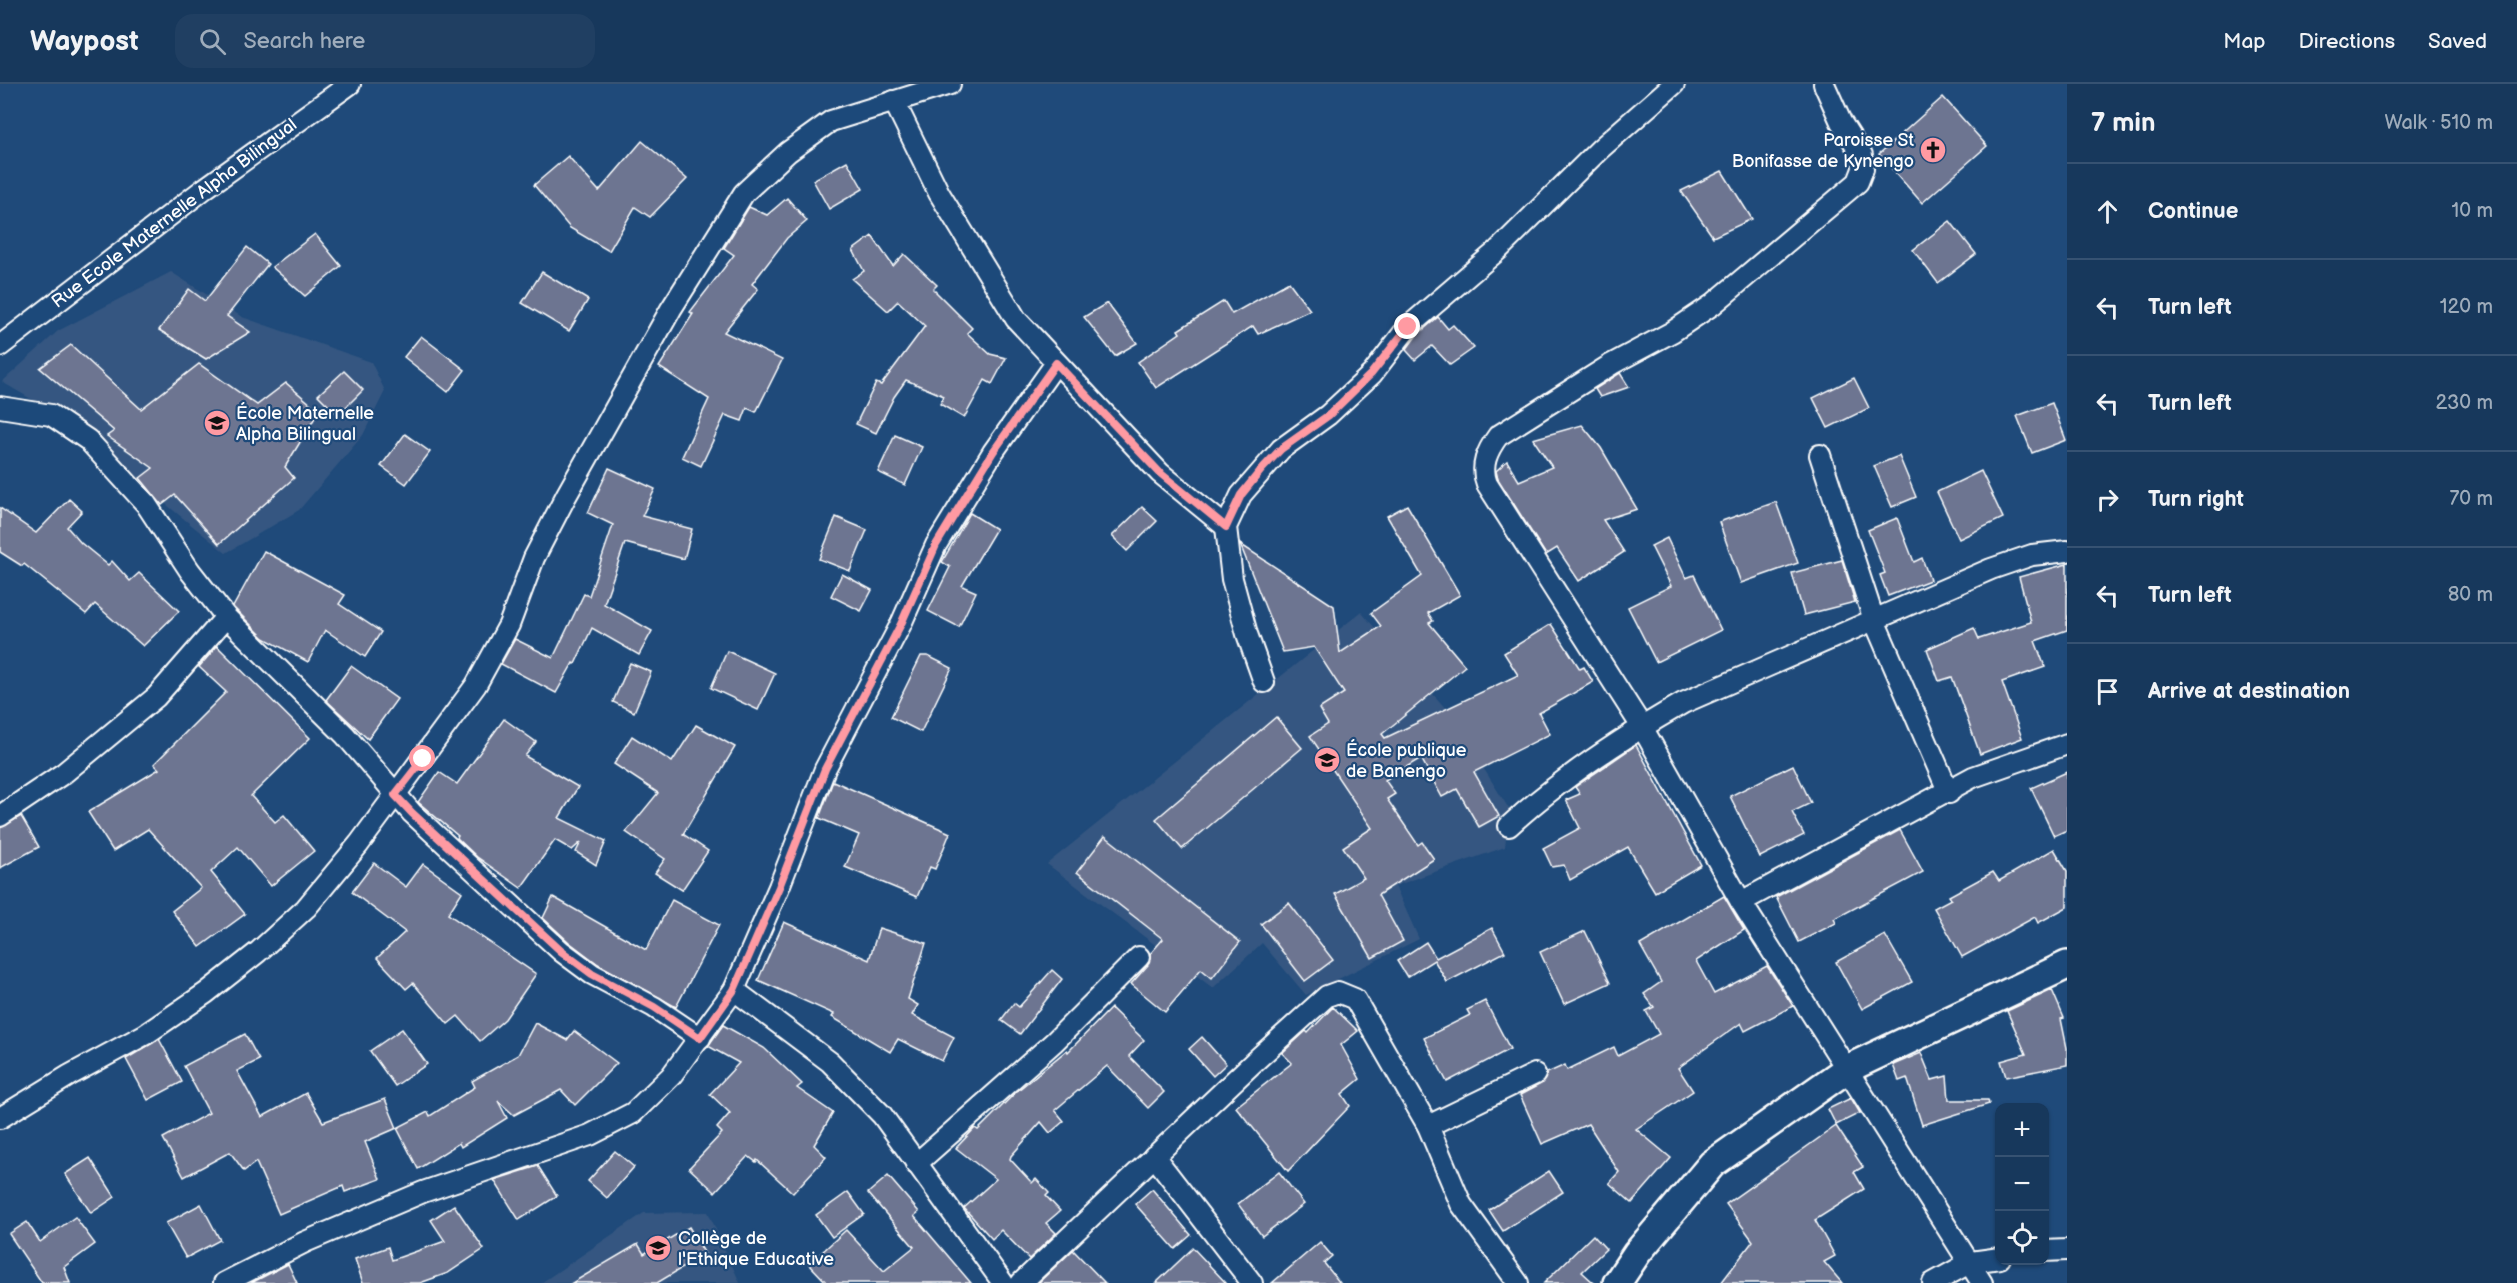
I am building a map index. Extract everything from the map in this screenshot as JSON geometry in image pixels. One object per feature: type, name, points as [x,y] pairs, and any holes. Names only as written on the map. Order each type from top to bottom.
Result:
[{"type":"street","name":"Rue Ecole Maternelle Alpha Bilingual","points":[[0,346],[204,189],[350,84]]},
{"type":"street","points":[[0,1118],[70,1075],[146,1034],[206,993],[258,952],[306,908],[395,795],[476,686],[509,625],[534,558],[566,496],[671,309],[744,193],[788,152],[831,121],[950,84]]},
{"type":"street","points":[[1264,682],[1246,634],[1232,579],[1226,527],[1241,495],[1281,449],[1329,415],[1371,374],[1408,327],[1498,250],[1600,148],[1674,84]]},
{"type":"street","points":[[1824,84],[1841,122],[1862,155],[1863,169],[1858,182],[1712,305],[1672,332],[1612,364],[1498,436],[1489,449],[1483,473],[1487,484],[1642,727],[1741,902],[1982,1283]]},
{"type":"street","points":[[894,101],[939,193],[974,254],[1016,319],[1160,473],[1226,527]]},
{"type":"street","points":[[224,1283],[305,1242],[423,1192],[590,1135],[633,1113],[671,1076],[734,990],[779,887],[825,769],[901,624],[936,545],[993,452],[1056,363]]},
{"type":"street","points":[[0,407],[11,406],[51,415],[88,440],[146,504],[190,571],[226,617],[337,726],[395,795],[447,847],[561,951],[592,974],[654,1007],[700,1038]]},
{"type":"street","points":[[1820,455],[1874,620],[1949,793]]},
{"type":"street","points":[[1509,826],[1547,793],[1642,727],[1683,704],[1991,569],[2032,555],[2067,551]]},
{"type":"street","points":[[0,816],[64,773],[156,698],[226,617]]},
{"type":"street","points":[[1741,902],[1998,766],[2067,744]]},
{"type":"street","points":[[916,1164],[1054,1042],[1139,957]]},
{"type":"street","points":[[1617,1283],[1637,1253],[1712,1164],[1847,1069],[2067,965]]},
{"type":"street","points":[[734,990],[830,1062],[882,1115],[1003,1283]]},
{"type":"street","points":[[1021,1283],[1255,1061],[1327,996],[1338,992],[1355,999],[1428,1126],[1461,1204],[1518,1283]]},
{"type":"street","points":[[1428,1126],[1535,1074]]},
{"type":"street","points":[[1154,1156],[1252,1283]]},
{"type":"street","points":[[2049,1251],[2067,1250]]},
{"type":"street","points":[[1933,1283],[1971,1263],[1995,1259]]},
{"type":"shaded area","name":"École Maternelle Alpha Bilingual","points":[[171,272],[242,317],[371,362],[385,391],[363,435],[299,510],[226,553],[50,410],[2,382],[58,331]]},
{"type":"shaded area","name":"École publique de Banengo","points":[[1361,612],[1447,710],[1509,809],[1505,847],[1395,886],[1419,939],[1306,995],[1262,943],[1213,988],[1047,864]]},
{"type":"shaded area","name":"Collège de l'Ethique Educative","points":[[708,1212],[740,1283],[541,1283],[644,1213]]},
{"type":"building","name":"Paroisse St Bonifasse de Kynengo","points":[[1943,97],[1987,146],[1922,203],[1879,154]]},
{"type":"building","points":[[642,141],[687,179],[650,217],[635,207],[609,251],[570,228],[534,185],[568,156],[599,191]]},
{"type":"building","points":[[847,161],[863,189],[829,209],[813,180]]},
{"type":"building","points":[[1722,171],[1752,219],[1713,237],[1681,191]]},
{"type":"building","points":[[787,198],[807,221],[787,238],[752,284],[758,289],[724,332],[782,360],[756,412],[747,408],[742,421],[725,415],[701,466],[682,457],[709,399],[659,367],[693,314],[690,312],[734,255],[724,248],[749,207],[767,215]]},
{"type":"building","points":[[1950,221],[1976,254],[1938,283],[1913,250]]},
{"type":"building","points":[[315,234],[341,266],[305,296],[272,267]]},
{"type":"building","points":[[872,236],[893,266],[904,254],[937,285],[933,289],[972,328],[967,333],[990,354],[1006,358],[992,384],[985,380],[964,418],[940,404],[944,396],[906,380],[894,397],[876,433],[856,424],[876,383],[881,385],[925,326],[898,301],[888,311],[852,279],[864,271],[853,250]]},
{"type":"building","points":[[247,247],[268,264],[227,316],[250,332],[206,359],[159,330],[189,289],[205,301]]},
{"type":"building","points":[[542,272],[588,300],[569,331],[522,303]]},
{"type":"building","points":[[1289,282],[1310,310],[1258,334],[1253,326],[1156,388],[1138,362],[1180,333],[1178,330],[1224,301],[1232,314]]},
{"type":"building","points":[[1107,303],[1137,343],[1115,356],[1084,317]]},
{"type":"building","points":[[1438,317],[1448,329],[1453,325],[1474,348],[1450,365],[1432,346],[1415,360],[1406,350],[1417,335]]},
{"type":"building","points":[[421,336],[465,370],[448,392],[404,357]]},
{"type":"building","points":[[71,345],[141,409],[199,364],[257,405],[286,383],[319,411],[285,467],[294,478],[219,544],[175,495],[162,505],[140,478],[153,468],[107,436],[114,431],[40,368]]},
{"type":"building","points":[[344,371],[363,390],[338,415],[318,395]]},
{"type":"building","points":[[1620,373],[1629,387],[1600,397],[1595,389]]},
{"type":"building","points":[[1854,378],[1869,408],[1828,428],[1813,398]]},
{"type":"building","points":[[2052,403],[2066,440],[2032,453],[2017,416]]},
{"type":"building","points":[[1582,425],[1601,448],[1637,509],[1603,520],[1624,552],[1579,581],[1557,548],[1546,555],[1498,479],[1496,471],[1507,461],[1519,481],[1552,467],[1533,439]]},
{"type":"building","points":[[405,434],[430,452],[406,484],[381,466]]},
{"type":"building","points":[[895,435],[922,447],[905,485],[878,472]]},
{"type":"building","points":[[1899,456],[1916,497],[1892,507],[1874,466]]},
{"type":"building","points":[[609,468],[655,489],[642,516],[692,529],[684,559],[625,543],[604,604],[652,631],[639,655],[592,628],[575,664],[573,663],[556,693],[501,664],[515,639],[553,658],[584,594],[589,596],[613,525],[588,513]]},
{"type":"building","points":[[1981,471],[2003,518],[1959,539],[1937,492]]},
{"type":"building","points":[[69,499],[82,511],[67,527],[81,543],[108,565],[112,561],[130,581],[139,573],[179,611],[143,646],[95,604],[86,614],[24,564],[22,566],[0,552],[0,508],[36,533]]},
{"type":"building","points":[[1776,502],[1798,563],[1741,583],[1719,522]]},
{"type":"building","points":[[1407,505],[1460,595],[1428,613],[1433,621],[1429,623],[1465,666],[1382,734],[1385,738],[1518,675],[1504,653],[1551,624],[1580,669],[1584,667],[1593,682],[1539,713],[1550,734],[1474,772],[1499,816],[1479,827],[1457,789],[1442,797],[1421,758],[1385,780],[1395,794],[1387,799],[1418,845],[1422,842],[1434,859],[1378,895],[1403,941],[1372,958],[1335,894],[1364,878],[1343,847],[1372,828],[1310,736],[1328,724],[1319,709],[1344,693],[1314,647],[1283,652],[1240,544],[1334,606],[1340,653],[1381,626],[1371,613],[1422,576],[1387,516]]},
{"type":"building","points":[[1142,507],[1157,521],[1127,551],[1112,536]]},
{"type":"building","points":[[970,513],[996,529],[962,586],[976,592],[959,627],[928,611],[950,567],[942,562]]},
{"type":"building","points":[[836,517],[867,530],[850,571],[819,559]]},
{"type":"building","points":[[1897,518],[1914,562],[1922,558],[1930,580],[1888,596],[1880,575],[1885,573],[1868,530]]},
{"type":"building","points":[[1667,538],[1686,578],[1694,575],[1721,630],[1656,662],[1628,607],[1671,586],[1651,546]]},
{"type":"building","points":[[264,551],[345,595],[339,604],[381,632],[365,657],[325,630],[308,662],[264,638],[233,607]]},
{"type":"building","points":[[1842,560],[1855,602],[1804,615],[1792,573]]},
{"type":"building","points":[[2067,564],[2067,630],[2035,641],[2045,667],[2002,682],[2022,738],[1980,754],[1952,677],[1939,681],[1927,649],[1974,628],[1979,639],[2031,622],[2019,577]]},
{"type":"building","points":[[842,574],[872,590],[861,611],[831,596]]},
{"type":"building","points":[[217,646],[310,738],[251,796],[275,822],[284,815],[314,851],[271,886],[238,847],[211,872],[245,914],[200,947],[172,911],[201,888],[148,829],[113,851],[88,812],[159,769],[154,764],[226,692],[199,667]]},
{"type":"building","points":[[727,651],[775,673],[758,710],[711,688]]},
{"type":"building","points":[[921,656],[928,656],[952,668],[921,732],[891,717]]},
{"type":"building","points":[[630,663],[651,672],[634,712],[613,702]]},
{"type":"building","points":[[351,666],[397,699],[368,739],[326,700]]},
{"type":"building","points":[[1276,717],[1302,748],[1182,849],[1156,819]]},
{"type":"building","points":[[504,719],[536,742],[525,756],[578,787],[559,818],[606,841],[596,865],[576,852],[581,842],[572,850],[555,840],[521,888],[477,857],[457,838],[458,836],[418,802],[439,772],[457,784]]},
{"type":"building","points":[[696,725],[735,747],[683,834],[708,851],[682,890],[655,873],[665,859],[626,832],[658,793],[614,764],[632,736],[672,762]]},
{"type":"building","points":[[1636,745],[1701,865],[1655,892],[1628,847],[1570,880],[1564,865],[1552,867],[1543,848],[1580,828],[1566,800],[1580,794],[1575,787]]},
{"type":"building","points":[[1793,765],[1811,803],[1792,812],[1804,835],[1760,857],[1730,796]]},
{"type":"building","points":[[2067,772],[2067,830],[2054,836],[2031,788]]},
{"type":"building","points":[[833,781],[950,833],[935,869],[930,867],[917,897],[845,867],[859,835],[819,818]]},
{"type":"building","points":[[21,816],[39,847],[0,868],[0,828]]},
{"type":"building","points":[[1900,830],[1923,872],[1834,919],[1836,923],[1799,942],[1776,897]]},
{"type":"building","points":[[1105,836],[1240,942],[1212,978],[1201,969],[1165,1012],[1131,984],[1148,965],[1150,954],[1163,939],[1077,872]]},
{"type":"building","points":[[2054,849],[2067,871],[2067,907],[2038,923],[2035,917],[1962,957],[1934,908],[1951,899],[1949,896],[1993,872],[1999,881]]},
{"type":"building","points":[[374,863],[406,887],[423,864],[462,892],[448,914],[536,974],[505,1019],[480,1041],[458,1016],[448,1024],[413,983],[406,989],[377,958],[405,932],[352,892]]},
{"type":"building","points":[[1724,896],[1744,930],[1696,961],[1714,994],[1767,966],[1793,1006],[1745,1031],[1741,1023],[1678,1068],[1693,1091],[1636,1129],[1671,1158],[1632,1203],[1609,1183],[1619,1172],[1588,1124],[1542,1144],[1520,1095],[1541,1084],[1547,1073],[1565,1065],[1567,1070],[1614,1047],[1618,1056],[1659,1034],[1646,1011],[1654,1007],[1644,994],[1661,982],[1640,945]]},
{"type":"building","points":[[553,897],[646,950],[672,900],[719,925],[676,1007],[598,964],[569,942],[543,918]]},
{"type":"building","points":[[1289,903],[1333,960],[1305,981],[1261,924]]},
{"type":"building","points":[[784,922],[869,960],[879,928],[926,943],[908,999],[918,1005],[912,1015],[954,1037],[942,1061],[898,1039],[890,1052],[832,1017],[834,1014],[758,980]]},
{"type":"building","points":[[1492,928],[1505,952],[1447,982],[1434,960],[1407,977],[1397,961],[1426,942],[1436,958]]},
{"type":"building","points":[[1585,931],[1610,983],[1564,1004],[1540,952]]},
{"type":"building","points":[[1885,935],[1912,982],[1862,1009],[1836,962]]},
{"type":"building","points":[[1052,970],[1062,979],[1020,1034],[1001,1020],[1014,1003],[1019,1007]]},
{"type":"building","points":[[2052,990],[2064,1018],[2061,1019],[2067,1048],[2067,1065],[2006,1077],[2001,1061],[2026,1054],[2007,1011]]},
{"type":"building","points":[[1485,1001],[1510,1049],[1447,1082],[1424,1038],[1470,1015],[1467,1010]]},
{"type":"building","points":[[1333,1007],[1358,1031],[1341,1045],[1360,1079],[1342,1094],[1350,1106],[1288,1171],[1236,1107],[1292,1063],[1282,1053],[1306,1031],[1308,1033]]},
{"type":"building","points":[[1111,1008],[1144,1040],[1129,1056],[1164,1092],[1148,1108],[1107,1066],[1055,1110],[1064,1121],[1050,1133],[1041,1122],[1011,1156],[1010,1159],[1032,1183],[1036,1179],[1049,1193],[1046,1196],[1060,1211],[1046,1223],[1056,1233],[1029,1259],[1001,1230],[992,1239],[964,1208],[996,1179],[956,1148],[975,1128],[978,1130],[1017,1091],[1067,1050],[1068,1052]]},
{"type":"building","points":[[535,1023],[567,1040],[574,1031],[617,1063],[575,1105],[561,1090],[514,1115],[498,1101],[507,1118],[461,1147],[459,1143],[418,1169],[397,1128],[428,1112],[430,1116],[475,1087],[472,1081],[518,1055]]},
{"type":"building","points":[[723,1025],[764,1048],[802,1084],[797,1088],[833,1113],[814,1145],[826,1157],[793,1193],[757,1160],[756,1162],[748,1156],[715,1192],[689,1168],[722,1133],[717,1128],[730,1113],[710,1094],[739,1063],[708,1046]]},
{"type":"building","points":[[402,1029],[427,1064],[395,1086],[370,1051]]},
{"type":"building","points":[[245,1034],[259,1060],[237,1071],[262,1117],[306,1093],[323,1122],[385,1099],[397,1128],[365,1142],[380,1179],[345,1192],[343,1186],[279,1214],[256,1162],[244,1171],[230,1152],[184,1177],[163,1138],[209,1113],[184,1066]]},
{"type":"building","points":[[1202,1037],[1226,1064],[1213,1076],[1189,1049]]},
{"type":"building","points":[[159,1039],[182,1082],[148,1100],[126,1059]]},
{"type":"building","points":[[1921,1053],[1932,1080],[1947,1076],[1949,1100],[1988,1100],[1989,1104],[1922,1125],[1907,1078],[1899,1081],[1893,1065]]},
{"type":"building","points":[[1851,1098],[1860,1113],[1836,1125],[1828,1109]]},
{"type":"building","points":[[1836,1126],[1863,1167],[1854,1172],[1864,1189],[1815,1220],[1835,1256],[1824,1262],[1842,1283],[1721,1283],[1753,1241],[1726,1204]]},
{"type":"building","points":[[615,1151],[634,1167],[607,1198],[588,1181]]},
{"type":"building","points":[[90,1158],[115,1197],[91,1213],[65,1174]]},
{"type":"building","points":[[538,1166],[557,1196],[519,1220],[494,1180]]},
{"type":"building","points":[[1549,1171],[1563,1192],[1503,1231],[1489,1210]]},
{"type":"building","points":[[1279,1172],[1304,1204],[1262,1236],[1238,1204]]},
{"type":"building","points":[[888,1176],[919,1212],[914,1216],[971,1283],[827,1283],[809,1264],[846,1230],[884,1271],[914,1247],[868,1193]]},
{"type":"building","points":[[1152,1189],[1191,1235],[1175,1249],[1135,1204]]},
{"type":"building","points":[[848,1192],[864,1214],[832,1237],[816,1215]]},
{"type":"building","points":[[201,1204],[220,1240],[186,1258],[166,1223]]},
{"type":"building","points":[[454,1205],[484,1249],[448,1273],[420,1283],[363,1283],[355,1259],[388,1247],[392,1260],[445,1241],[431,1220]]},
{"type":"building","points":[[75,1217],[95,1244],[64,1267],[70,1283],[42,1283],[9,1234],[27,1222],[40,1242]]},
{"type":"building","points":[[689,1227],[705,1254],[657,1283],[572,1283],[638,1244],[644,1254]]},
{"type":"building","points":[[1593,1235],[1606,1249],[1582,1272],[1594,1283],[1544,1283]]},
{"type":"building","points":[[1320,1242],[1332,1256],[1324,1263],[1340,1283],[1272,1283]]},
{"type":"building","points":[[1193,1248],[1226,1283],[1156,1283]]},
{"type":"building","points":[[1073,1250],[1105,1283],[1038,1283]]},
{"type":"building","points":[[288,1264],[297,1283],[251,1283]]},
{"type":"place","name":"Paroisse St Bonifasse de Kynengo","points":[[1933,150]]},
{"type":"place","name":"École Maternelle Alpha Bilingual","points":[[217,423]]},
{"type":"place","name":"École publique de Banengo","points":[[1327,760]]},
{"type":"place","name":"Collège de l'Ethique Educative","points":[[658,1248]]},
{"type":"route","points":[[423,759],[395,795],[412,813],[561,951],[592,974],[654,1007],[700,1038],[734,990],[779,887],[799,829],[825,769],[901,624],[936,545],[993,452],[1056,363],[1119,427],[1160,473],[1226,527],[1241,495],[1262,469],[1281,449],[1329,415],[1371,374],[1408,327]]}]
